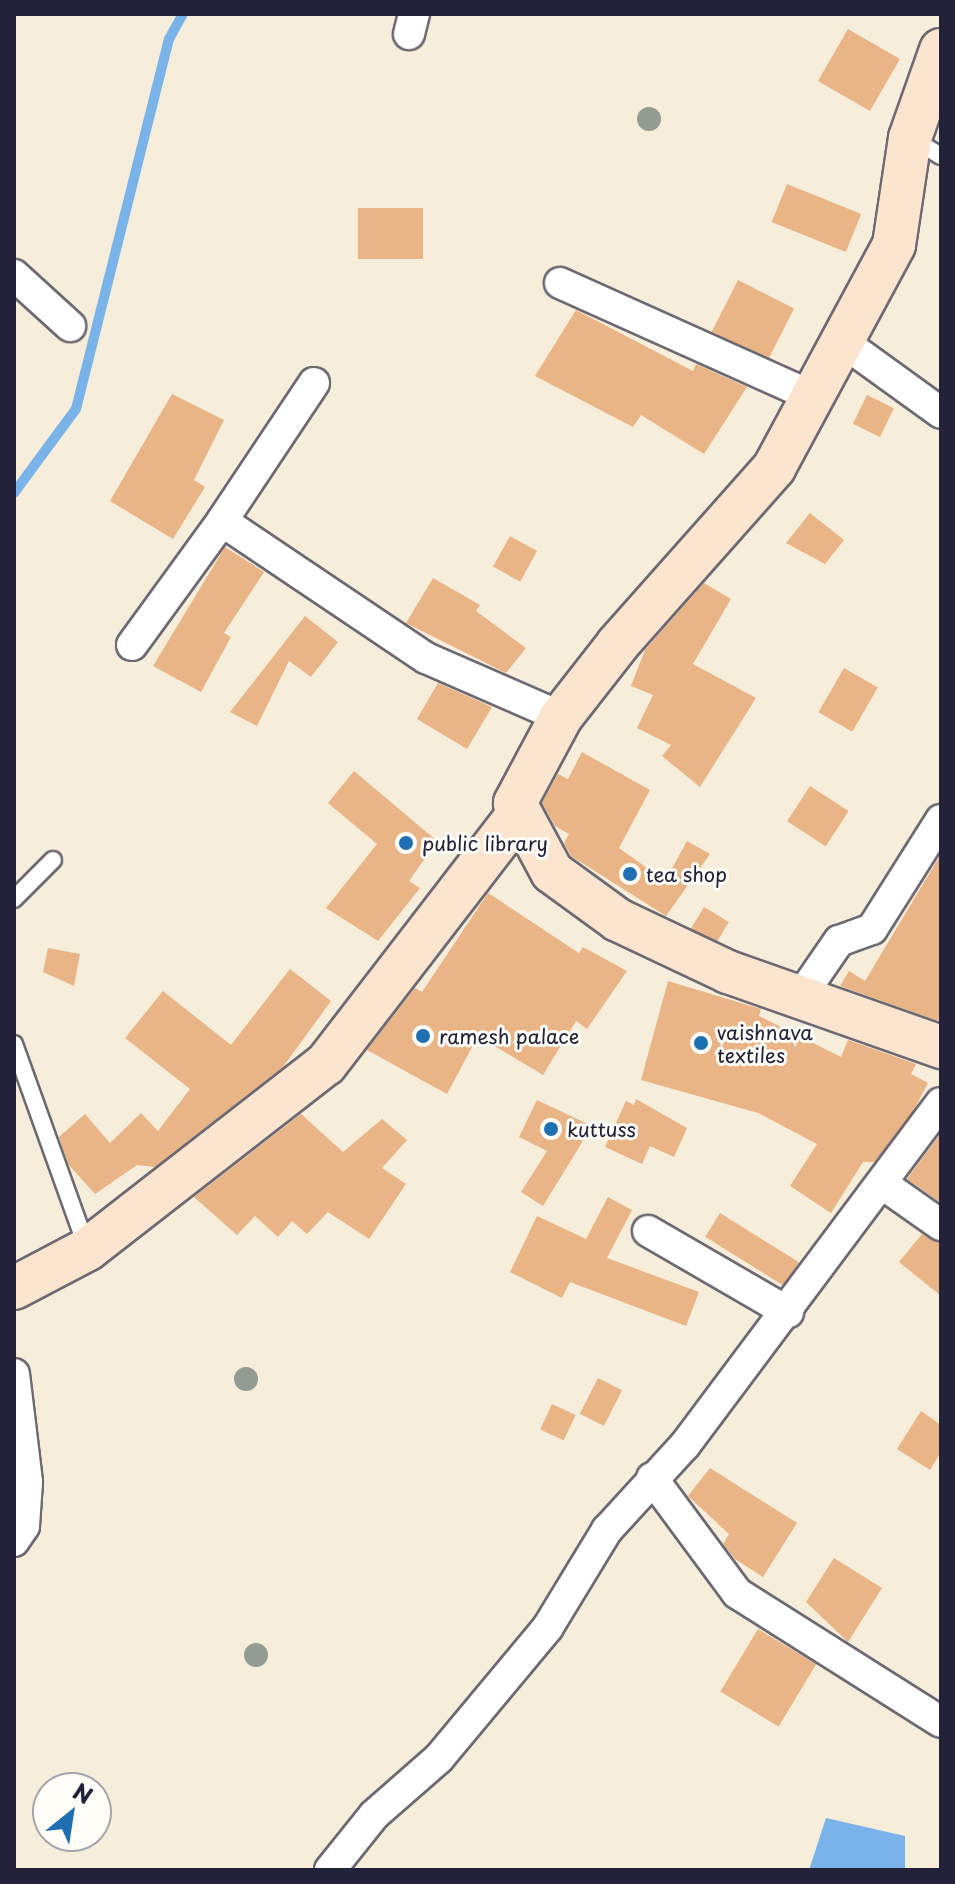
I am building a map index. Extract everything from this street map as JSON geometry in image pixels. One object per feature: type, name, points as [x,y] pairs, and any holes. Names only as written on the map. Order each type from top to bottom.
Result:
[{"type":"main road","points":[[14,1288],[88,1249],[326,1064],[517,816],[520,792],[561,717],[774,468],[814,397],[894,245],[925,147],[941,50]]},
{"type":"main road","points":[[517,816],[552,872],[618,920],[801,996],[941,1047]]},
{"type":"street","points":[[14,275],[70,326]]},
{"type":"street","points":[[560,283],[814,397]]},
{"type":"street","points":[[843,342],[941,413]]},
{"type":"street","points":[[132,645],[222,521],[314,383]]},
{"type":"street","points":[[222,521],[451,672],[561,717]]},
{"type":"street","points":[[801,996],[839,941],[872,929],[941,820]]},
{"type":"street","points":[[330,1870],[374,1815],[439,1758],[538,1639],[607,1530],[788,1312],[884,1185],[941,1103]]},
{"type":"street","points":[[884,1185],[941,1225]]},
{"type":"street","points":[[648,1231],[788,1312]]},
{"type":"street","points":[[14,1374],[27,1453],[24,1526],[14,1541]]},
{"type":"street","points":[[652,1478],[737,1593],[941,1722]]},
{"type":"lane","points":[[14,899],[53,860]]},
{"type":"lane","points":[[14,1044],[88,1249]]},
{"type":"water","points":[[826,1818],[905,1836],[905,1870],[809,1870]]},
{"type":"building","points":[[848,29],[900,59],[870,111],[818,81]]},
{"type":"building","points":[[787,184],[861,214],[846,252],[772,222]]},
{"type":"building","points":[[358,208],[423,208],[423,259],[358,259]]},
{"type":"building","points":[[738,280],[794,309],[768,360],[712,332]]},
{"type":"building","points":[[576,310],[693,371],[696,364],[747,387],[704,454],[641,415],[633,427],[535,376]]},
{"type":"building","points":[[172,394],[224,420],[194,480],[205,487],[173,539],[110,501]]},
{"type":"building","points":[[867,395],[894,408],[880,437],[853,424]]},
{"type":"building","points":[[810,513],[844,540],[825,564],[786,543]]},
{"type":"building","points":[[510,536],[537,551],[520,582],[493,567]]},
{"type":"building","points":[[225,547],[264,572],[224,633],[231,637],[201,692],[153,666]]},
{"type":"building","points":[[433,578],[480,605],[476,611],[526,648],[506,673],[406,623]]},
{"type":"building","points":[[704,583],[731,599],[693,664],[756,698],[700,787],[662,756],[671,745],[637,728],[653,695],[631,686],[645,650]]},
{"type":"building","points":[[305,616],[338,642],[311,677],[289,661],[257,726],[230,712]]},
{"type":"building","points":[[844,668],[878,688],[852,732],[818,712]]},
{"type":"building","points":[[438,683],[492,707],[467,749],[417,719]]},
{"type":"building","points":[[582,752],[650,790],[619,848],[665,881],[687,841],[710,854],[666,916],[571,856],[564,843],[569,834],[555,826],[542,803],[558,774],[568,779]]},
{"type":"building","points":[[354,771],[437,841],[409,881],[420,888],[378,941],[326,908],[377,844],[328,803]]},
{"type":"building","points":[[810,786],[849,811],[826,846],[787,821]]},
{"type":"building","points":[[941,854],[941,1015],[938,1021],[840,986],[849,971],[865,981]]},
{"type":"building","points":[[488,893],[579,953],[583,947],[627,971],[587,1029],[576,1021],[543,1075],[478,1036],[447,1094],[367,1050],[415,988],[422,992]]},
{"type":"building","points":[[704,907],[729,922],[716,943],[691,928]]},
{"type":"building","points":[[48,948],[80,954],[74,986],[43,972]]},
{"type":"building","points":[[290,969],[331,1001],[283,1067],[155,1167],[137,1165],[95,1194],[68,1164],[59,1137],[85,1114],[110,1143],[141,1113],[158,1131],[190,1089],[125,1038],[163,991],[231,1045]]},
{"type":"building","points":[[668,981],[761,1009],[759,1016],[841,1057],[848,1040],[916,1064],[911,1074],[928,1083],[914,1110],[875,1162],[863,1162],[831,1213],[790,1186],[817,1144],[758,1113],[641,1080]]},
{"type":"building","points":[[636,1099],[687,1128],[674,1157],[650,1146],[642,1164],[605,1147],[626,1101],[634,1105]]},
{"type":"building","points":[[537,1100],[592,1126],[543,1206],[521,1192],[547,1151],[519,1137]]},
{"type":"building","points":[[301,1114],[343,1152],[382,1119],[407,1140],[382,1168],[406,1184],[369,1239],[328,1212],[307,1234],[292,1221],[278,1237],[255,1216],[237,1235],[194,1197]]},
{"type":"building","points":[[941,1133],[941,1203],[907,1179]]},
{"type":"building","points":[[608,1197],[632,1210],[607,1258],[699,1292],[686,1326],[570,1282],[562,1298],[510,1272],[537,1216],[586,1239]]},
{"type":"building","points":[[720,1213],[799,1262],[784,1286],[705,1237]]},
{"type":"building","points":[[922,1234],[941,1243],[941,1296],[899,1262]]},
{"type":"building","points":[[598,1378],[622,1390],[604,1426],[580,1414]]},
{"type":"building","points":[[552,1404],[576,1415],[564,1440],[540,1429]]},
{"type":"building","points":[[921,1411],[941,1425],[941,1452],[930,1470],[897,1449]]},
{"type":"building","points":[[710,1468],[797,1523],[763,1577],[735,1559],[723,1544],[729,1534],[688,1496]]},
{"type":"building","points":[[834,1558],[882,1588],[848,1642],[806,1602]]},
{"type":"building","points":[[758,1629],[816,1664],[779,1727],[720,1692]]},
{"type":"waterway","points":[[14,493],[76,409],[169,39],[183,14]]},
{"type":"place","name":"public library","points":[[406,843]]},
{"type":"place","name":"tea shop","points":[[630,874]]},
{"type":"place","name":"ramesh palace","points":[[423,1036]]},
{"type":"place","name":"vaishnava textiles","points":[[701,1043]]},
{"type":"place","name":"kuttuss","points":[[551,1129]]}]
